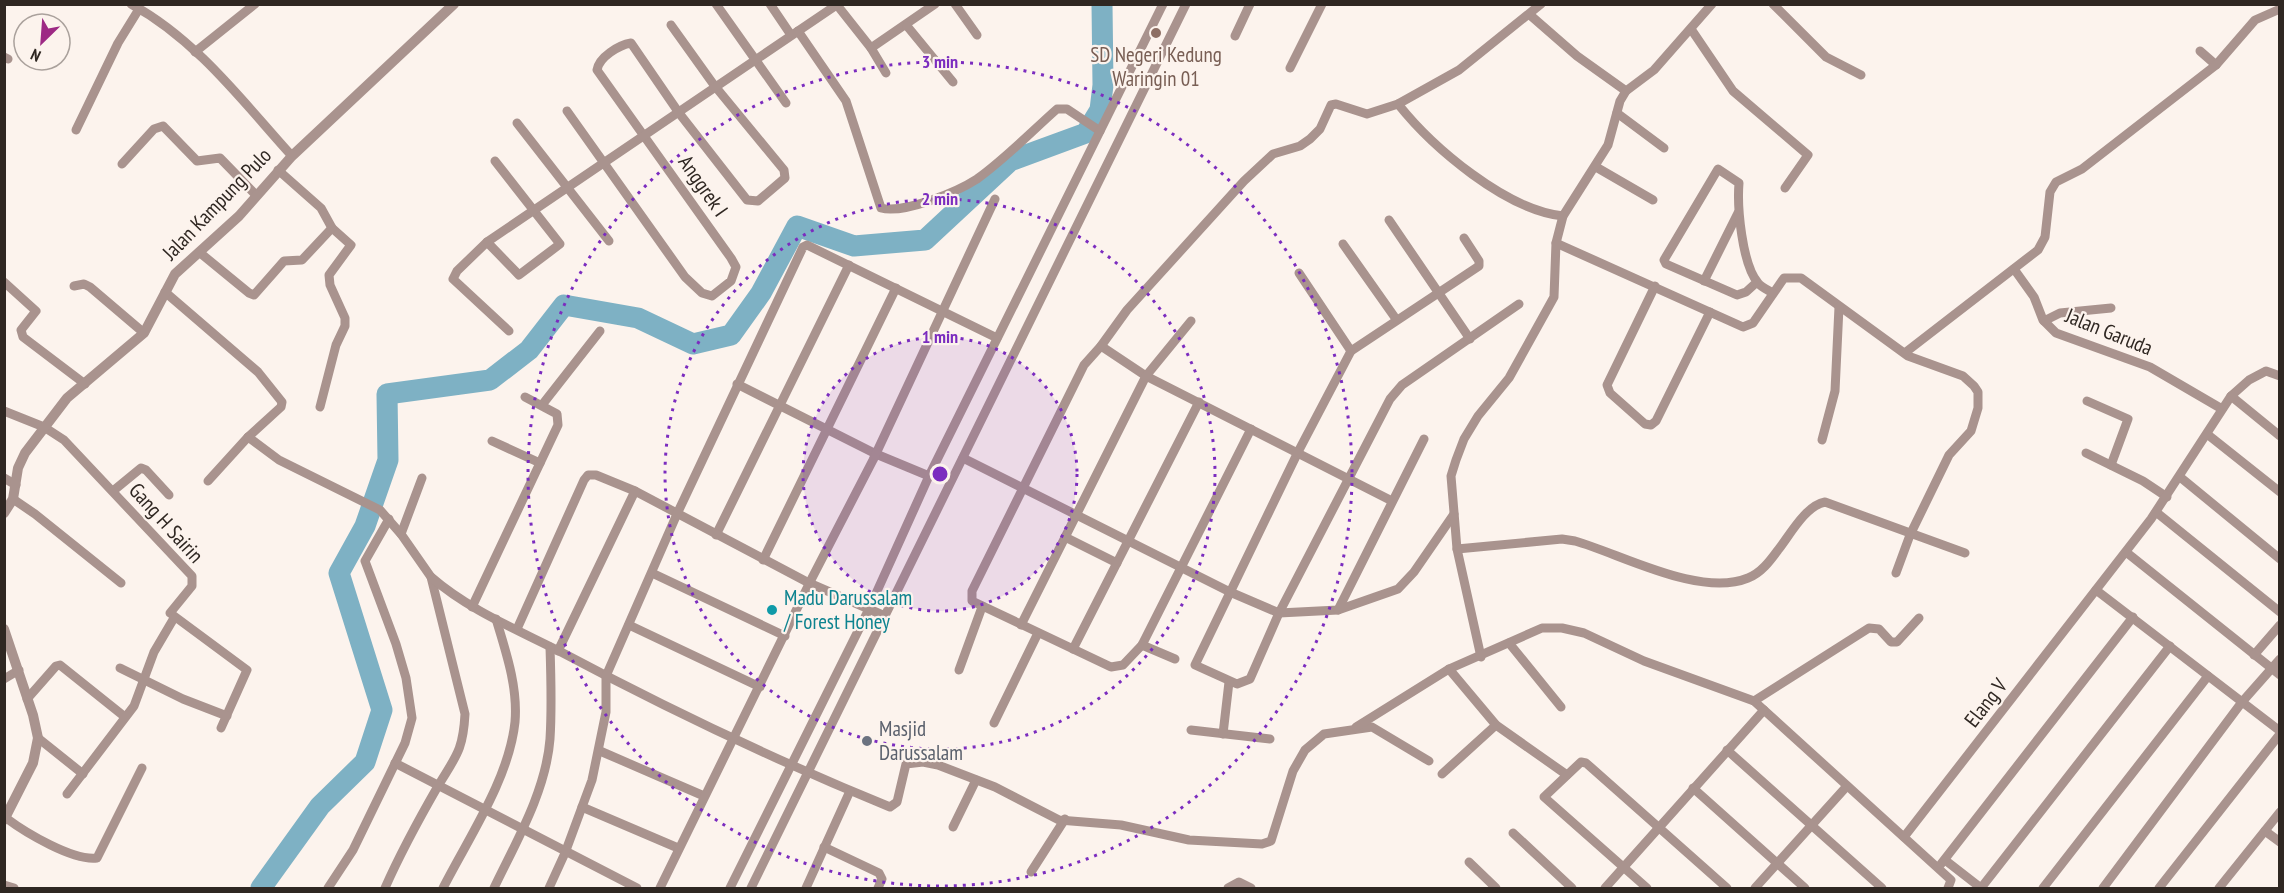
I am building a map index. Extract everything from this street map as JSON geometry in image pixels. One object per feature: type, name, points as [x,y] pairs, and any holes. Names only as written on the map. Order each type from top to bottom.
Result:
[{"type":"street","points":[[195,52],[255,4]]},
{"type":"street","name":"Jalan Kampung Pulo","points":[[4,513],[13,499],[21,460],[44,427],[68,398],[144,333],[175,274],[239,216],[255,194],[292,156],[454,4]]},
{"type":"street","points":[[716,4],[786,103]]},
{"type":"street","points":[[770,4],[846,101],[881,208],[887,210],[920,205],[976,180],[1057,109],[1067,109],[1098,129]]},
{"type":"street","points":[[819,4],[825,14]]},
{"type":"street","points":[[871,48],[907,26],[936,4]]},
{"type":"street","points":[[955,4],[977,35]]},
{"type":"street","points":[[730,888],[869,609],[929,476],[1094,142],[1098,129],[1163,4]]},
{"type":"street","points":[[750,888],[1186,4]]},
{"type":"street","points":[[1234,36],[1250,4]]},
{"type":"street","points":[[1290,68],[1322,4]]},
{"type":"street","points":[[1251,429],[1142,645],[1123,665],[1115,668],[972,601],[972,591],[1077,375],[1127,310],[1244,181],[1273,154],[1300,146],[1310,139],[1320,129],[1330,105],[1336,104],[1367,114],[1398,104],[1459,70],[1541,4]]},
{"type":"street","points":[[1481,657],[1458,549],[1451,476],[1456,460],[1464,439],[1478,416],[1509,378],[1554,297],[1556,243],[1563,216],[1608,145],[1626,91],[1654,70],[1712,4]]},
{"type":"street","points":[[1773,4],[1826,57],[1861,75]]},
{"type":"street","points":[[509,331],[453,279],[457,271],[487,242],[679,113],[714,85],[837,5],[871,48],[886,73]]},
{"type":"street","points":[[76,129],[135,7],[195,52],[243,97],[292,156]]},
{"type":"street","points":[[1906,352],[2043,244],[2050,192],[2056,182],[2087,166],[2216,65],[2255,20],[2280,9]]},
{"type":"street","points":[[1530,15],[1585,62],[1626,91]]},
{"type":"street","points":[[671,25],[714,85],[784,170],[785,178],[776,189],[759,201],[747,200],[679,113]]},
{"type":"street","points":[[907,26],[953,82]]},
{"type":"street","points":[[1691,29],[1733,91],[1808,155],[1785,188]]},
{"type":"street","name":"Anggrek I","points":[[603,164],[686,277],[702,293],[712,296],[731,281],[736,267],[597,70],[599,62],[631,43],[679,113]]},
{"type":"street","points":[[2200,51],[2216,65]]},
{"type":"street","points":[[1398,104],[1424,134],[1491,187],[1536,212],[1563,216]]},
{"type":"street","points":[[567,111],[603,164]]},
{"type":"street","points":[[1617,114],[1664,148]]},
{"type":"street","points":[[517,123],[568,186],[609,242]]},
{"type":"street","points":[[122,164],[154,129],[163,126],[197,160],[220,158],[255,194]]},
{"type":"street","points":[[1094,142],[1113,151]]},
{"type":"street","points":[[487,242],[522,278],[560,244],[495,161]]},
{"type":"street","points":[[1596,167],[1653,200]]},
{"type":"street","points":[[1757,282],[1746,292],[1737,295],[1666,264],[1664,260],[1718,169],[1739,183],[1742,239],[1757,282],[1773,293]]},
{"type":"street","points":[[278,170],[326,214],[332,228],[351,246],[329,275],[345,318],[345,326],[336,345],[320,407]]},
{"type":"street","points":[[660,888],[809,583],[876,454],[995,199]]},
{"type":"street","points":[[1704,281],[1739,212]]},
{"type":"street","points":[[1389,220],[1470,339]]},
{"type":"street","points":[[199,252],[254,295],[284,261],[302,260],[332,228]]},
{"type":"street","points":[[1464,238],[1479,261],[1479,266],[1351,351],[1298,453],[1195,665],[1229,682],[1242,684],[1250,679],[1279,614],[1348,478],[1395,392],[1519,304]]},
{"type":"street","points":[[1556,243],[1747,327],[1753,323],[1784,278],[1797,277],[1906,352],[1908,356],[1963,376],[1974,386],[1978,400],[1971,431],[1949,455],[1910,535],[1896,573]]},
{"type":"street","points":[[1343,244],[1396,320]]},
{"type":"street","points":[[549,888],[565,853],[600,751],[606,712],[606,676],[677,514],[803,247],[807,245],[998,338]]},
{"type":"street","points":[[716,535],[849,265]]},
{"type":"street","points":[[2014,268],[2034,297],[2044,321]]},
{"type":"street","points":[[1031,270],[1050,279]]},
{"type":"street","points":[[1299,273],[1351,351]]},
{"type":"street","points":[[4,282],[36,311],[21,330],[23,337],[85,384]]},
{"type":"street","points":[[74,286],[84,284],[90,287],[144,333]]},
{"type":"street","points":[[1655,286],[1608,385],[1610,393],[1645,424],[1651,425],[1656,421],[1710,312]]},
{"type":"street","points":[[763,561],[896,288]]},
{"type":"street","points":[[165,292],[258,372],[282,402],[281,407],[248,437],[208,481]]},
{"type":"street","points":[[1822,440],[1834,391],[1839,307]]},
{"type":"street","name":"Jalan Garuda","points":[[2111,308],[2060,313],[2044,321],[2056,333],[2150,368],[2222,410]]},
{"type":"street","points":[[1021,625],[1146,376],[1191,321]]},
{"type":"street","points":[[542,405],[600,331]]},
{"type":"street","points":[[1101,346],[1146,376],[1392,501]]},
{"type":"street","points":[[2280,376],[2266,371],[2249,380],[2230,396],[2280,436]]},
{"type":"street","points":[[980,376],[999,384]]},
{"type":"street","points":[[737,384],[876,454],[929,476]]},
{"type":"street","name":"Elang V","points":[[1904,837],[2156,512],[2230,396]]},
{"type":"street","points":[[472,607],[560,420],[557,414],[525,397]]},
{"type":"street","points":[[2087,401],[2128,419],[2111,465]]},
{"type":"street","points":[[1073,649],[1199,402]]},
{"type":"street","name":"Gang H Sairin","points":[[4,411],[44,427],[64,440],[192,576],[192,586],[170,610],[174,618]]},
{"type":"street","points":[[2207,434],[2280,492]]},
{"type":"street","points":[[248,437],[279,460],[380,510],[401,534],[431,577],[472,607],[734,739],[890,807],[894,806],[904,767],[910,762],[923,762],[976,780],[1054,818],[1121,825],[1189,840],[1262,844],[1271,841],[1293,771],[1305,750],[1324,734],[1372,727],[1429,761]]},
{"type":"street","points":[[1338,610],[1424,439]]},
{"type":"street","points":[[492,441],[540,463]]},
{"type":"street","points":[[2086,453],[2143,481],[2167,497]]},
{"type":"street","points":[[963,458],[1230,592],[1279,614],[1338,610],[1398,589],[1414,572],[1455,514]]},
{"type":"street","points":[[113,492],[141,468],[146,470],[169,495]]},
{"type":"street","points":[[517,629],[584,480],[588,476],[596,475],[635,491],[763,561],[885,616]]},
{"type":"street","points":[[2180,477],[2280,559]]},
{"type":"street","points":[[4,478],[16,485]]},
{"type":"street","points":[[401,534],[422,478]]},
{"type":"street","points":[[494,888],[536,794],[550,740],[554,649],[635,491]]},
{"type":"street","points":[[13,499],[121,583]]},
{"type":"street","points":[[1458,549],[1562,539],[1575,540],[1670,574],[1718,583],[1741,580],[1758,572],[1818,503],[1832,502],[1910,535],[1965,553]]},
{"type":"street","points":[[2156,512],[2280,612]]},
{"type":"street","points":[[328,888],[353,850],[410,728],[412,708],[396,644],[365,561],[389,519]]},
{"type":"street","points":[[1065,537],[1117,562]]},
{"type":"street","points":[[2126,552],[2280,675]]},
{"type":"street","points":[[652,573],[785,636]]},
{"type":"street","points":[[385,888],[439,784],[454,764],[460,748],[465,714],[431,577]]},
{"type":"street","points":[[2096,590],[2280,733],[2159,888]]},
{"type":"street","points":[[959,670],[982,607]]},
{"type":"street","points":[[1941,864],[2133,617]]},
{"type":"street","points":[[67,794],[134,706],[154,652],[174,618],[247,670],[221,729]]},
{"type":"street","points":[[1754,701],[1869,628],[1879,629],[1891,642],[1897,642],[1919,618]]},
{"type":"street","points":[[443,888],[504,773],[515,720],[511,670],[496,619]]},
{"type":"street","points":[[2254,655],[2280,625]]},
{"type":"street","points":[[628,626],[760,687]]},
{"type":"street","points":[[1354,729],[1449,669],[1481,657],[1542,628],[1562,628],[1584,633],[1644,661],[1754,701],[1904,837],[1941,864],[1981,888],[2170,646]]},
{"type":"street","points":[[4,629],[38,738],[33,764],[5,819],[73,854],[88,859],[97,858],[142,768]]},
{"type":"street","points":[[994,723],[1038,633]]},
{"type":"street","points":[[1509,643],[1561,707]]},
{"type":"street","points":[[1142,645],[1175,659]]},
{"type":"street","points":[[2103,888],[2242,702],[2280,659]]},
{"type":"street","points":[[27,699],[56,666],[60,665],[125,717]]},
{"type":"street","points":[[120,668],[183,699],[227,716]]},
{"type":"street","points":[[1449,669],[1496,724],[1567,775]]},
{"type":"street","points":[[4,679],[18,670]]},
{"type":"street","points":[[2043,888],[2208,676]]},
{"type":"street","points":[[1223,734],[1229,682]]},
{"type":"street","points":[[1605,888],[1764,710]]},
{"type":"street","points":[[1442,774],[1496,724]]},
{"type":"street","points":[[1191,730],[1270,739]]},
{"type":"street","points":[[38,738],[83,774]]},
{"type":"street","points":[[1727,750],[1882,888]]},
{"type":"street","points":[[600,751],[704,796]]},
{"type":"street","points":[[1647,888],[1544,797],[1581,762],[1586,763],[1727,888]]},
{"type":"street","points":[[395,763],[484,807],[565,853],[637,888]]},
{"type":"street","points":[[953,827],[976,780]]},
{"type":"street","points":[[1755,888],[1847,786]]},
{"type":"street","points":[[1693,788],[1804,888]]},
{"type":"street","points":[[806,888],[850,791]]},
{"type":"street","points":[[582,807],[678,848]]},
{"type":"street","points":[[2219,888],[2280,812]]},
{"type":"street","points":[[1031,872],[1065,819]]},
{"type":"street","points":[[2265,831],[2280,842]]},
{"type":"street","points":[[1513,834],[1572,888]]},
{"type":"street","points":[[825,848],[879,873],[882,879],[878,888]]},
{"type":"street","points":[[1469,862],[1496,888]]},
{"type":"street","points":[[1941,864],[1951,880],[1948,888]]},
{"type":"street","points":[[1228,888],[1239,882],[1251,888]]},
{"type":"street","points":[[4,885],[14,888]]},
{"type":"waterway","points":[[261,888],[320,806],[365,762],[382,710],[339,573],[365,526],[388,460],[387,394],[490,380],[529,350],[564,305],[638,318],[693,344],[731,335],[761,293],[797,226],[854,246],[925,240],[1010,161],[1086,133],[1100,110],[1103,85],[1102,4]]},
{"type":"place","name":"SD Negeri Kedung Waringin 01","points":[[1156,33]]},
{"type":"place","name":"Madu Darussalam / Forest Honey","points":[[772,610]]},
{"type":"place","name":"Masjid Darussalam","points":[[867,741]]}]
